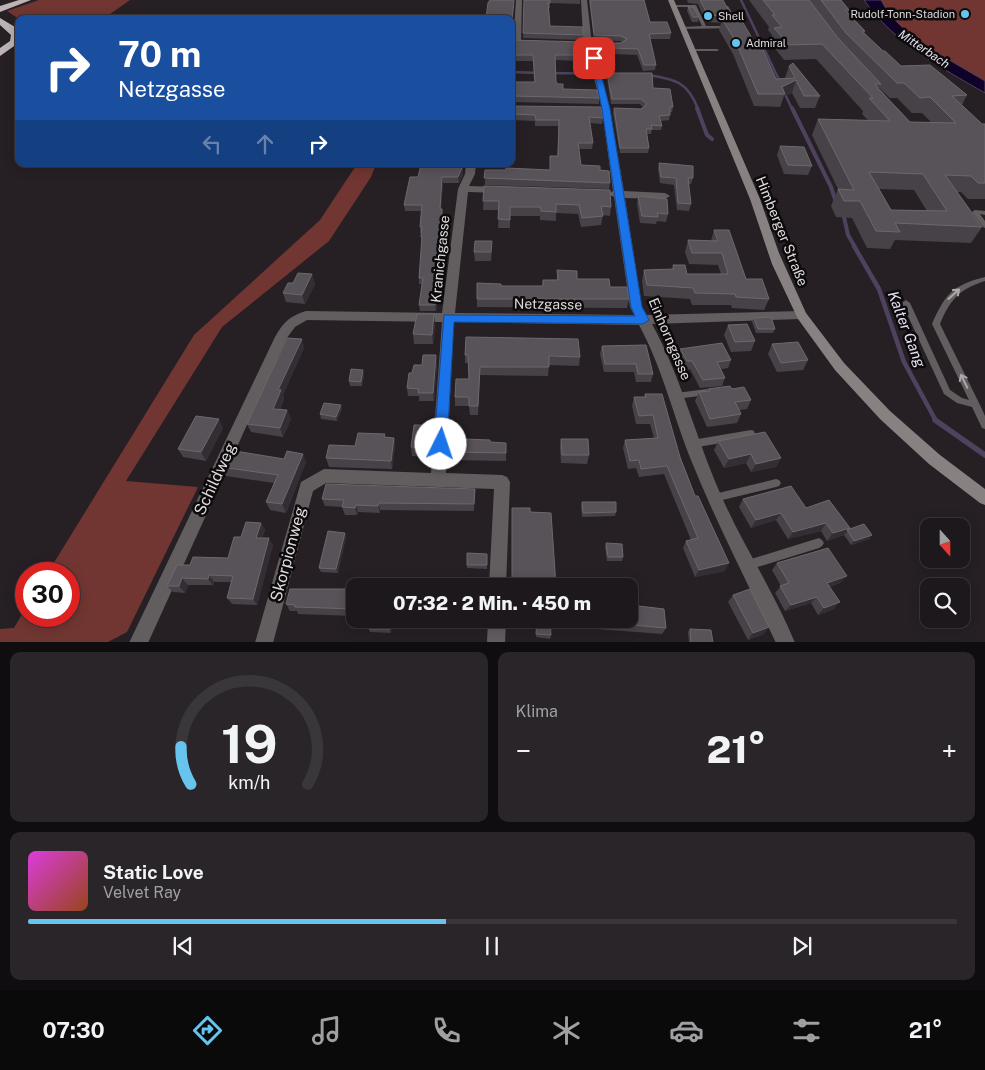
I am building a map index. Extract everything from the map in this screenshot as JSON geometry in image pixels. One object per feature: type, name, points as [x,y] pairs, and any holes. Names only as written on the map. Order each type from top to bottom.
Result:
[{"type":"highway","points":[[0,3],[4,0]]},
{"type":"highway","points":[[0,3],[18,1]]},
{"type":"highway","points":[[15,20],[0,10],[18,1]]},
{"type":"highway","points":[[0,21],[12,29],[15,34]]},
{"type":"highway","points":[[0,53],[14,42],[15,38]]},
{"type":"highway","points":[[0,60],[15,51]]},
{"type":"main road","name":"Himberger Straße","points":[[671,2],[755,199],[763,230],[801,315],[845,372],[874,403],[942,466],[985,498]]},
{"type":"street","points":[[515,34],[519,0]]},
{"type":"street","name":"Einhorngasse","points":[[584,0],[587,36],[606,109],[636,307],[658,347],[692,444],[714,498],[786,642]]},
{"type":"street","points":[[515,43],[526,44]]},
{"type":"street","points":[[581,44],[600,44]]},
{"type":"street","name":"Kranichgasse","points":[[438,480],[448,318],[463,189],[470,174],[471,167]]},
{"type":"street","points":[[463,189],[512,190]]},
{"type":"street","points":[[600,193],[665,196]]},
{"type":"street","name":"Netzgasse","points":[[295,318],[306,315],[643,320],[801,315]]},
{"type":"street","name":"Schildweg","points":[[138,642],[280,339],[288,324],[295,318]]},
{"type":"street","name":"Skorpionweg","points":[[264,642],[306,487],[324,476],[438,480]]},
{"type":"street","points":[[438,480],[502,482],[498,578]]},
{"type":"street","points":[[496,628],[496,642]]},
{"type":"lane","points":[[671,2],[695,6],[705,28]]},
{"type":"lane","points":[[682,28],[726,28],[738,26],[726,7]]},
{"type":"lane","points":[[723,22],[726,28]]},
{"type":"lane","points":[[692,50],[717,50]]},
{"type":"lane","points":[[985,212],[975,212],[985,226]]},
{"type":"lane","points":[[985,278],[966,285],[946,302],[936,324],[985,425]]},
{"type":"lane","points":[[906,303],[947,392],[954,398],[976,405]]},
{"type":"lane","points":[[676,396],[719,391]]},
{"type":"lane","points":[[692,444],[751,434]]},
{"type":"lane","points":[[714,498],[776,483]]},
{"type":"lane","points":[[748,565],[819,543]]},
{"type":"shaded area","points":[[39,0],[130,0],[109,15],[15,16],[7,11]]},
{"type":"shaded area","points":[[881,0],[985,0],[985,81],[915,40],[889,14]]},
{"type":"shaded area","points":[[355,167],[375,167],[371,177],[329,241],[222,327],[126,481],[198,487],[127,632],[108,642],[0,642],[0,629],[14,628],[15,626],[80,627],[80,562],[54,562],[194,335],[320,220]]},
{"type":"water","name":"Mitterbach","points":[[864,0],[881,0],[889,14],[915,40],[985,81],[985,93],[919,53],[889,29]]},
{"type":"building","points":[[490,0],[514,0],[513,15],[486,15]]},
{"type":"building","points":[[524,0],[550,0],[550,3],[548,3],[550,26],[583,27],[583,35],[523,33]]},
{"type":"building","points":[[590,0],[644,0],[650,22],[667,22],[671,33],[649,34],[656,65],[644,65],[638,49],[612,48],[615,65],[603,65],[597,43],[621,43],[627,39],[621,36],[594,35]]},
{"type":"building","points":[[700,0],[723,0],[732,17],[708,15]]},
{"type":"building","points":[[763,0],[809,0],[838,38],[881,84],[875,84],[876,86],[910,122],[956,123],[930,97],[920,98],[904,83],[897,83],[846,33],[821,0],[841,0],[849,10],[845,10],[865,31],[862,31],[901,66],[930,65],[967,95],[952,96],[982,124],[985,124],[985,183],[978,183],[971,176],[945,175],[982,227],[895,223],[900,232],[876,231],[860,201],[844,201],[838,189],[854,190],[818,119],[890,121],[869,98],[873,98],[822,44],[789,45],[774,28],[782,27],[772,15],[775,15]],"holes":[[[869,172],[923,174],[947,211],[891,210]]]},
{"type":"building","points":[[692,5],[699,17],[693,17],[688,7],[693,7]]},
{"type":"building","points":[[736,18],[737,21],[742,21],[759,50],[763,50],[776,79],[795,78],[789,66],[793,63],[820,96],[804,96],[796,80],[782,87],[785,94],[758,94],[736,42],[722,19]]},
{"type":"building","points":[[515,40],[585,42],[586,47],[576,47],[577,55],[555,55],[556,82],[563,84],[563,89],[597,90],[599,98],[515,96],[515,82],[535,82],[533,55],[515,55]]},
{"type":"building","points":[[607,73],[652,73],[653,88],[670,89],[673,107],[670,107],[670,115],[659,116],[662,126],[651,125],[652,129],[646,129],[649,148],[620,148],[614,108],[641,109],[647,104],[641,99],[612,99]]},
{"type":"building","points":[[515,106],[601,107],[603,118],[589,117],[593,143],[578,143],[581,165],[600,166],[600,170],[609,171],[610,183],[484,178],[485,170],[506,170],[506,168],[550,170],[550,156],[558,156],[559,120],[536,120],[535,115],[515,114]]},
{"type":"building","points":[[780,146],[804,147],[812,166],[788,165]]},
{"type":"building","points":[[659,163],[693,166],[693,178],[688,178],[691,204],[678,203],[676,178],[661,177]]},
{"type":"building","points":[[420,167],[462,167],[458,177],[442,177],[439,277],[435,305],[419,305],[423,278],[419,278],[422,205],[404,205],[410,177],[418,177]]},
{"type":"building","points":[[484,186],[610,190],[611,207],[601,206],[603,216],[582,218],[579,205],[556,204],[556,212],[541,211],[540,207],[510,207],[510,220],[498,219],[499,201],[483,201]]},
{"type":"building","points":[[638,196],[667,199],[668,214],[657,213],[658,217],[642,216]]},
{"type":"building","points":[[714,230],[729,230],[746,279],[762,279],[769,299],[736,297],[735,294],[695,293],[693,288],[647,285],[644,270],[674,269],[673,265],[685,265],[687,274],[728,274],[722,253],[692,253],[688,240],[718,241]]},
{"type":"building","points":[[475,241],[492,241],[491,252],[474,252]]},
{"type":"building","points":[[557,270],[577,271],[577,279],[609,279],[610,287],[627,287],[629,299],[477,299],[477,283],[501,284],[501,286],[543,286],[543,280],[558,280]]},
{"type":"building","points":[[298,273],[312,274],[302,295],[283,293],[288,283],[293,283]]},
{"type":"building","points":[[417,314],[434,314],[432,335],[413,334]]},
{"type":"building","points":[[771,317],[775,329],[758,329],[754,318]]},
{"type":"building","points":[[747,324],[755,341],[735,342],[728,325]]},
{"type":"building","points":[[466,337],[578,339],[580,357],[549,356],[549,367],[480,367],[478,406],[469,406],[469,397],[455,397],[456,379],[469,379],[468,355],[465,355]]},
{"type":"building","points":[[287,338],[302,339],[278,390],[281,390],[273,409],[287,410],[280,428],[247,424]]},
{"type":"building","points":[[798,342],[808,360],[781,363],[772,344]]},
{"type":"building","points":[[722,343],[731,360],[717,362],[725,378],[703,380],[692,361],[687,361],[680,349]]},
{"type":"building","points":[[646,345],[653,374],[638,374],[636,364],[605,364],[602,346]]},
{"type":"building","points":[[423,355],[436,355],[433,393],[418,393],[419,389],[407,388],[409,373],[412,373],[414,365],[422,365]]},
{"type":"building","points":[[351,369],[363,370],[361,382],[349,381]]},
{"type":"building","points":[[730,386],[732,389],[744,387],[751,400],[735,402],[741,414],[710,419],[699,392]]},
{"type":"building","points":[[645,394],[662,394],[680,457],[695,496],[698,496],[729,563],[699,570],[686,541],[698,538],[667,466],[641,469],[639,460],[630,461],[625,440],[658,438],[653,415],[639,416],[634,397],[646,397]]},
{"type":"building","points":[[324,403],[341,405],[336,417],[320,414]]},
{"type":"building","points":[[196,416],[219,419],[201,452],[178,449]]},
{"type":"building","points":[[414,425],[429,425],[427,448],[411,447]]},
{"type":"building","points":[[765,432],[781,458],[756,464],[751,454],[729,459],[718,441]]},
{"type":"building","points":[[358,433],[385,434],[384,437],[394,438],[391,461],[326,458],[329,445],[355,446]]},
{"type":"building","points":[[453,435],[464,435],[464,439],[506,443],[506,453],[451,452]]},
{"type":"building","points":[[561,439],[588,439],[589,455],[562,455]]},
{"type":"building","points":[[229,450],[284,459],[287,451],[303,454],[282,504],[266,502],[278,475],[221,467]]},
{"type":"building","points":[[326,484],[475,489],[474,504],[379,503],[378,506],[356,505],[355,508],[342,507],[344,500],[322,499]]},
{"type":"building","points":[[791,486],[806,508],[829,500],[850,528],[833,533],[826,523],[793,532],[781,513],[756,520],[743,499]]},
{"type":"building","points":[[582,502],[616,502],[616,512],[583,513]]},
{"type":"building","points":[[512,508],[530,508],[530,512],[551,513],[555,578],[512,578]]},
{"type":"building","points":[[246,522],[261,523],[256,538],[269,538],[253,599],[227,598],[233,576],[209,575],[208,579],[182,578],[179,586],[167,586],[177,565],[190,565],[193,557],[228,558],[234,537],[241,537]]},
{"type":"building","points":[[864,524],[872,535],[854,541],[847,530]]},
{"type":"building","points":[[328,531],[345,533],[336,569],[319,568]]},
{"type":"building","points":[[606,543],[622,544],[623,557],[608,557]]},
{"type":"building","points":[[828,548],[847,576],[827,583],[840,602],[824,608],[817,597],[791,605],[780,586],[789,583],[777,563]]},
{"type":"building","points":[[467,553],[487,554],[487,565],[467,565]]},
{"type":"building","points":[[290,589],[346,589],[346,609],[295,607],[295,605],[286,604]]},
{"type":"building","points":[[750,589],[769,627],[753,633],[733,595]]},
{"type":"building","points":[[638,606],[664,609],[666,628],[638,625]]},
{"type":"building","points":[[369,628],[390,628],[390,629]]},
{"type":"building","points":[[536,628],[551,628],[551,635],[536,634]]},
{"type":"building","points":[[690,629],[711,630],[713,642],[691,642]]},
{"type":"waterway","name":"Kalter Gang","points":[[741,0],[780,82]]},
{"type":"waterway","points":[[515,72],[540,73]]},
{"type":"waterway","points":[[550,73],[612,74]]},
{"type":"waterway","points":[[648,75],[673,80],[685,87],[698,109]]},
{"type":"waterway","name":"Kalter Gang","points":[[784,92],[792,109]]},
{"type":"waterway","points":[[697,108],[707,135],[712,139]]},
{"type":"waterway","name":"Kalter Gang","points":[[792,108],[831,187],[836,202]]},
{"type":"waterway","name":"Kalter Gang","points":[[844,217],[848,235],[855,247]]},
{"type":"waterway","name":"Kalter Gang","points":[[854,246],[879,289],[904,362],[936,421]]},
{"type":"waterway","name":"Kalter Gang","points":[[936,421],[985,455]]},
{"type":"place","name":"Rudolf-Tonn-Stadion","points":[[965,14]]},
{"type":"place","name":"Shell","points":[[708,16]]},
{"type":"place","name":"Admiral","points":[[736,43]]},
{"type":"route","points":[[441,444],[448,318],[643,320],[636,307],[606,109],[594,58]]}]
